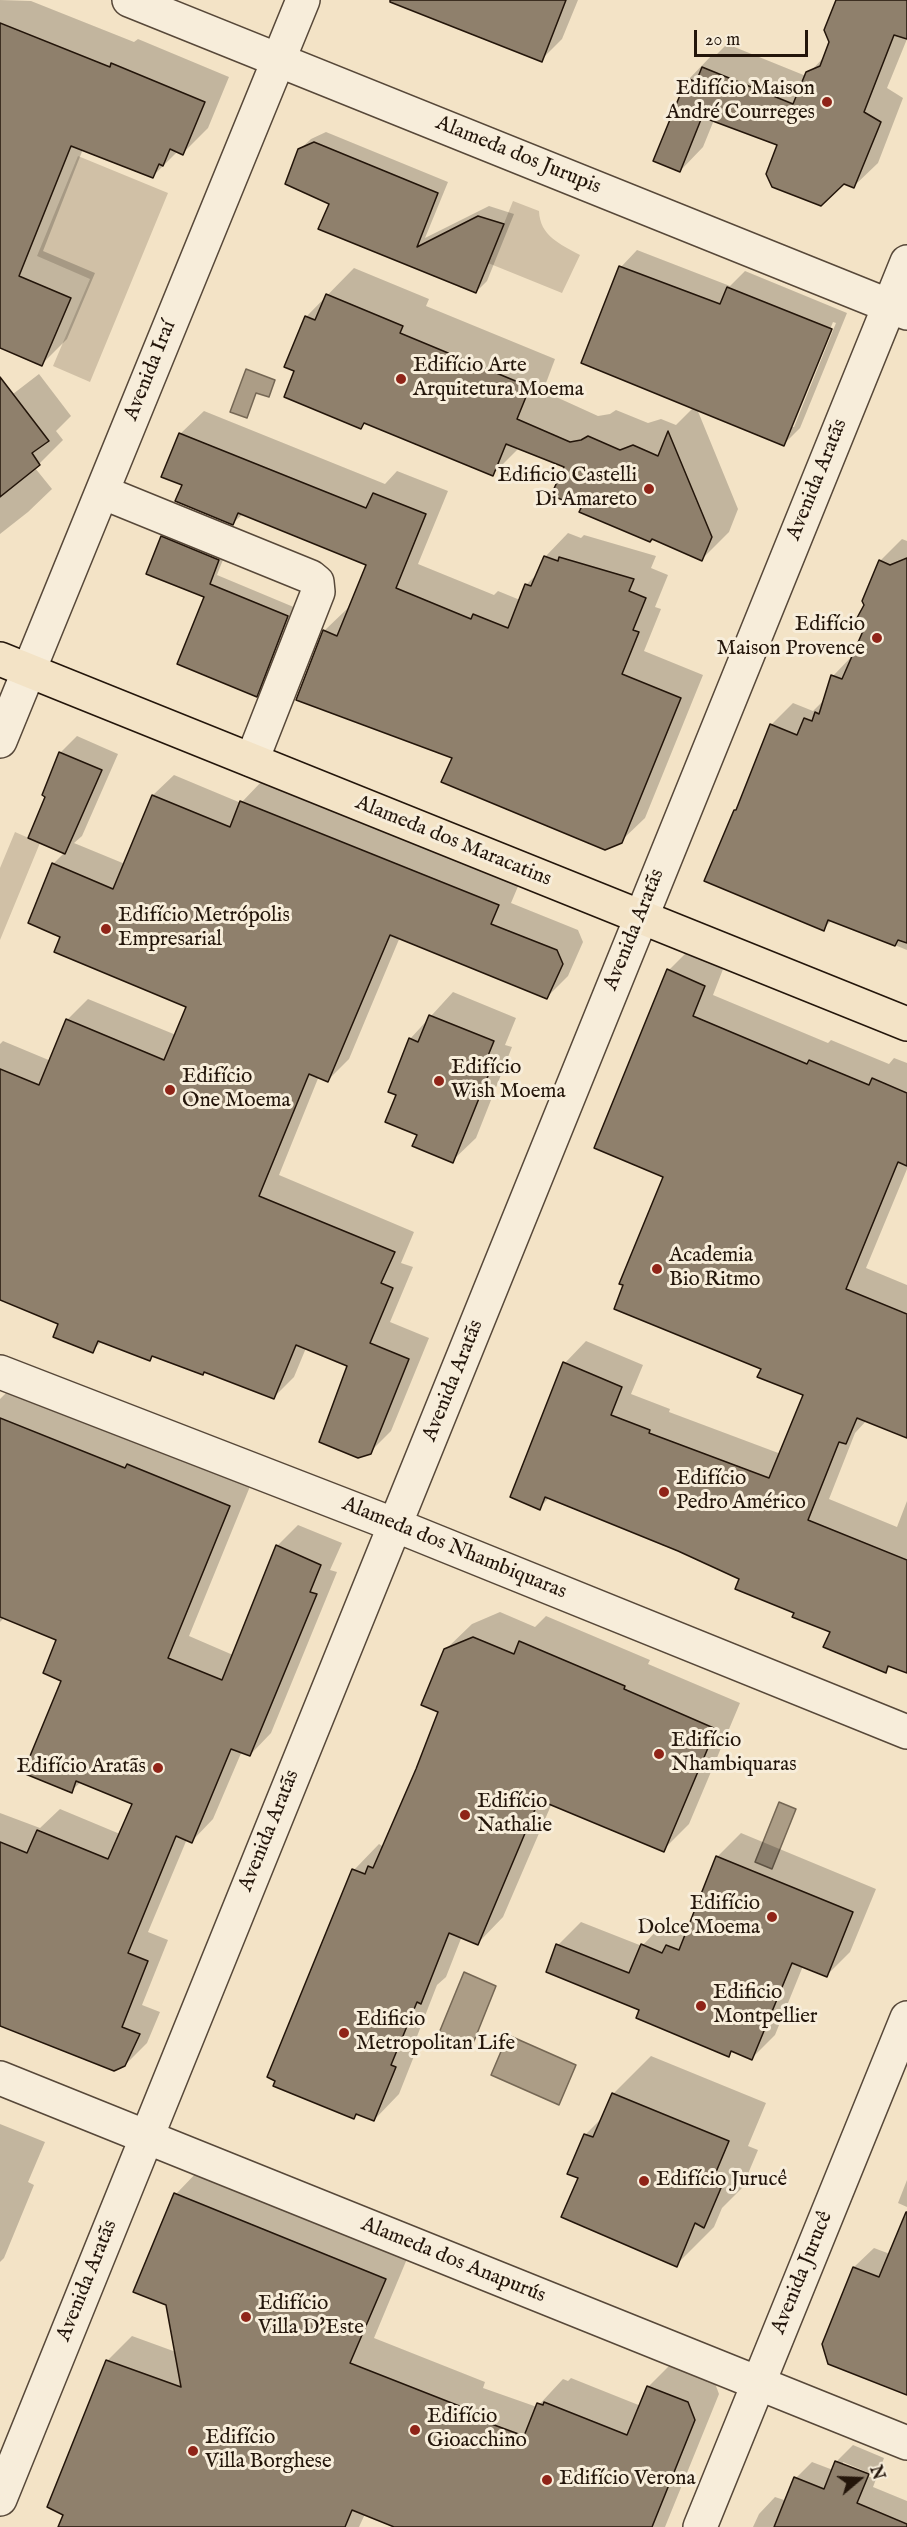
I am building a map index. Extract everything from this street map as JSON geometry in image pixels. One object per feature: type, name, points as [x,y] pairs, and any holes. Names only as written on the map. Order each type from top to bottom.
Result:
[{"type":"main road","name":"Alameda dos Maracatins","points":[[15,664],[907,1024]]},
{"type":"street","name":"Alameda dos Jurupis","points":[[129,0],[898,309]]},
{"type":"street","name":"Avenida Iraí","points":[[0,741],[15,664],[102,492],[303,0]]},
{"type":"street","name":"Avenida Aratãs","points":[[0,2499],[640,918],[898,309],[907,262]]},
{"type":"street","points":[[102,492],[311,577],[317,582],[318,592],[252,760]]},
{"type":"street","name":"Alameda dos Nhambiquaras","points":[[0,1372],[395,1525],[907,1732]]},
{"type":"street","name":"Avenida Jurucê","points":[[700,2527],[907,2018]]},
{"type":"street","name":"Alameda dos Anapurús","points":[[0,2078],[907,2443]]},
{"type":"shaded area","points":[[78,156],[168,193],[90,382],[53,366],[90,279],[37,256]]},
{"type":"shaded area","points":[[513,201],[539,211],[540,220],[547,233],[580,255],[562,293],[488,263]]},
{"type":"shaded area","points":[[246,369],[275,380],[269,397],[256,393],[247,418],[230,412]]},
{"type":"shaded area","points":[[15,832],[40,843],[0,940],[0,868]]},
{"type":"shaded area","points":[[779,1802],[796,1809],[772,1869],[755,1862]]},
{"type":"shaded area","points":[[464,1972],[496,1986],[472,2046],[439,2033]]},
{"type":"shaded area","points":[[508,2035],[576,2065],[559,2105],[491,2075]]},
{"type":"building","points":[[390,0],[566,0],[542,62],[390,2]]},
{"type":"building","name":"Edifício Maison André Courreges","points":[[836,0],[907,0],[907,39],[894,35],[864,112],[881,122],[854,188],[844,184],[821,206],[772,187],[766,174],[777,145],[702,117],[680,172],[653,161],[687,78],[696,82],[702,67],[793,104],[806,72],[820,66],[829,42],[824,30]]},
{"type":"building","points":[[0,23],[110,67],[111,63],[205,102],[183,155],[170,149],[163,166],[159,164],[153,178],[71,146],[19,276],[71,298],[42,366],[0,348]]},
{"type":"building","points":[[314,142],[438,193],[417,247],[478,216],[504,224],[476,293],[318,229],[329,204],[285,184],[298,149]]},
{"type":"building","points":[[619,266],[720,304],[727,287],[832,329],[784,446],[581,363]]},
{"type":"building","name":"Edifício Arte Arquitetura Moema","points":[[326,294],[403,326],[400,333],[530,387],[517,419],[570,442],[588,436],[620,450],[633,445],[658,456],[668,431],[712,537],[702,561],[652,539],[650,542],[579,512],[581,508],[551,495],[564,467],[506,444],[493,476],[364,423],[361,429],[284,397],[294,371],[284,367],[305,316],[315,320]]},
{"type":"building","points":[[0,377],[49,441],[32,453],[40,465],[0,497]]},
{"type":"building","points":[[179,433],[366,508],[373,493],[426,514],[396,588],[471,619],[473,614],[508,628],[525,584],[531,586],[544,556],[558,561],[559,557],[634,579],[629,591],[646,598],[633,630],[639,632],[622,674],[681,698],[622,843],[605,850],[441,782],[452,758],[296,700],[323,630],[337,636],[366,565],[238,513],[233,525],[175,501],[182,485],[161,477]]},
{"type":"building","points":[[161,536],[219,560],[210,584],[288,616],[257,697],[177,664],[204,597],[146,574]]},
{"type":"building","points":[[907,558],[907,943],[898,940],[895,946],[828,920],[824,931],[704,881],[734,810],[736,810],[770,724],[797,735],[804,718],[812,721],[815,712],[819,714],[831,675],[842,679],[863,631],[852,627],[864,605],[862,601],[879,560],[890,565]]},
{"type":"building","points":[[59,752],[102,770],[65,854],[28,838],[45,797],[42,795]]},
{"type":"building","points":[[152,795],[230,827],[240,801],[499,905],[491,924],[557,950],[563,964],[547,999],[390,935],[328,1082],[309,1074],[259,1196],[395,1252],[381,1283],[393,1288],[370,1343],[409,1359],[371,1454],[358,1458],[319,1442],[347,1366],[296,1345],[274,1399],[204,1372],[203,1375],[152,1356],[150,1361],[98,1341],[93,1353],[53,1337],[58,1324],[0,1300],[0,1069],[39,1085],[66,1019],[164,1060],[186,1007],[54,952],[60,937],[28,923],[52,863],[113,889]]},
{"type":"building","points":[[667,969],[705,986],[693,1016],[807,1064],[809,1060],[869,1085],[872,1078],[907,1093],[907,1166],[898,1162],[846,1289],[907,1314],[907,1438],[857,1418],[846,1444],[839,1442],[808,1520],[907,1560],[907,1673],[888,1666],[886,1673],[823,1647],[830,1632],[792,1617],[794,1613],[735,1589],[739,1579],[678,1551],[545,1497],[540,1510],[510,1497],[563,1362],[622,1387],[611,1415],[650,1430],[649,1433],[769,1478],[803,1395],[757,1377],[761,1369],[614,1309],[623,1285],[619,1284],[663,1177],[594,1148]]},
{"type":"building","name":"Edifício Wish Moema","points":[[429,1015],[494,1041],[483,1068],[490,1071],[453,1163],[412,1146],[417,1135],[385,1122],[396,1095],[388,1092],[409,1038],[418,1042]]},
{"type":"building","points":[[0,1418],[125,1468],[127,1464],[230,1506],[168,1658],[222,1680],[276,1545],[321,1565],[310,1592],[317,1594],[250,1756],[231,1749],[192,1843],[176,1836],[128,1953],[148,1961],[122,2027],[140,2034],[125,2066],[114,2071],[0,2026],[0,1842],[27,1853],[37,1830],[108,1859],[132,1804],[76,1781],[72,1793],[23,1773],[61,1681],[43,1673],[56,1640],[0,1617]]},
{"type":"building","points":[[473,1637],[514,1654],[519,1641],[625,1686],[624,1689],[716,1729],[664,1852],[539,1800],[478,1945],[449,1933],[421,2004],[417,2002],[391,2065],[396,2067],[374,2121],[356,2114],[354,2119],[273,2086],[275,2081],[267,2077],[352,1869],[365,1874],[368,1866],[373,1868],[416,1769],[438,1712],[421,1705],[444,1649]]},
{"type":"building","points":[[716,1856],[853,1912],[827,1977],[792,1963],[752,2060],[731,2051],[729,2057],[636,2018],[639,2010],[546,1972],[556,1944],[629,1973],[641,1944],[662,1953],[666,1945],[679,1950]]},
{"type":"building","name":"Edifício Jurucê","points":[[612,2093],[729,2141],[711,2184],[721,2188],[704,2228],[695,2223],[677,2267],[561,2217],[578,2178],[567,2174],[584,2134],[593,2137]]},
{"type":"building","points":[[174,2193],[386,2279],[350,2363],[462,2407],[459,2412],[524,2436],[537,2403],[543,2405],[544,2402],[627,2435],[647,2386],[688,2402],[695,2420],[652,2527],[394,2527],[352,2510],[345,2527],[58,2527],[63,2515],[47,2507],[106,2360],[181,2387],[166,2305],[133,2292]]},
{"type":"building","points":[[906,2212],[907,2395],[828,2364],[822,2344],[853,2267],[879,2277]]},
{"type":"building","points":[[835,2461],[869,2474],[857,2503],[907,2524],[907,2527],[774,2527],[794,2477],[824,2489]]},
{"type":"place","name":"Edifício Maison André Courreges","points":[[827,102]]},
{"type":"place","name":"Edifício Arte Arquitetura Moema","points":[[401,379]]},
{"type":"place","name":"Edificio Castelli Di Amareto","points":[[649,489]]},
{"type":"place","name":"Edifício Maison Provence","points":[[877,638]]},
{"type":"place","name":"Edifício Metrópolis Empresarial","points":[[106,929]]},
{"type":"place","name":"Edifício Wish Moema","points":[[439,1081]]},
{"type":"place","name":"Edifício One Moema","points":[[170,1090]]},
{"type":"place","name":"Academia Bio Ritmo","points":[[657,1269]]},
{"type":"place","name":"Edifício Pedro Américo","points":[[664,1492]]},
{"type":"place","name":"Edifício Nhambiquaras","points":[[659,1754]]},
{"type":"place","name":"Edifício Aratãs","points":[[158,1768]]},
{"type":"place","name":"Edifício Nathalie","points":[[465,1815]]},
{"type":"place","name":"Edifício Dolce Moema","points":[[772,1917]]},
{"type":"place","name":"Edificio Montpellier","points":[[701,2006]]},
{"type":"place","name":"Edificio Metropolitan Life","points":[[344,2033]]},
{"type":"place","name":"Edifício Jurucê","points":[[644,2181]]},
{"type":"place","name":"Edifício Villa D'Este","points":[[246,2317]]},
{"type":"place","name":"Edifício Gioacchino","points":[[415,2430]]},
{"type":"place","name":"Edifício Villa Borghese","points":[[193,2451]]},
{"type":"place","name":"Edifício Verona","points":[[547,2480]]}]
